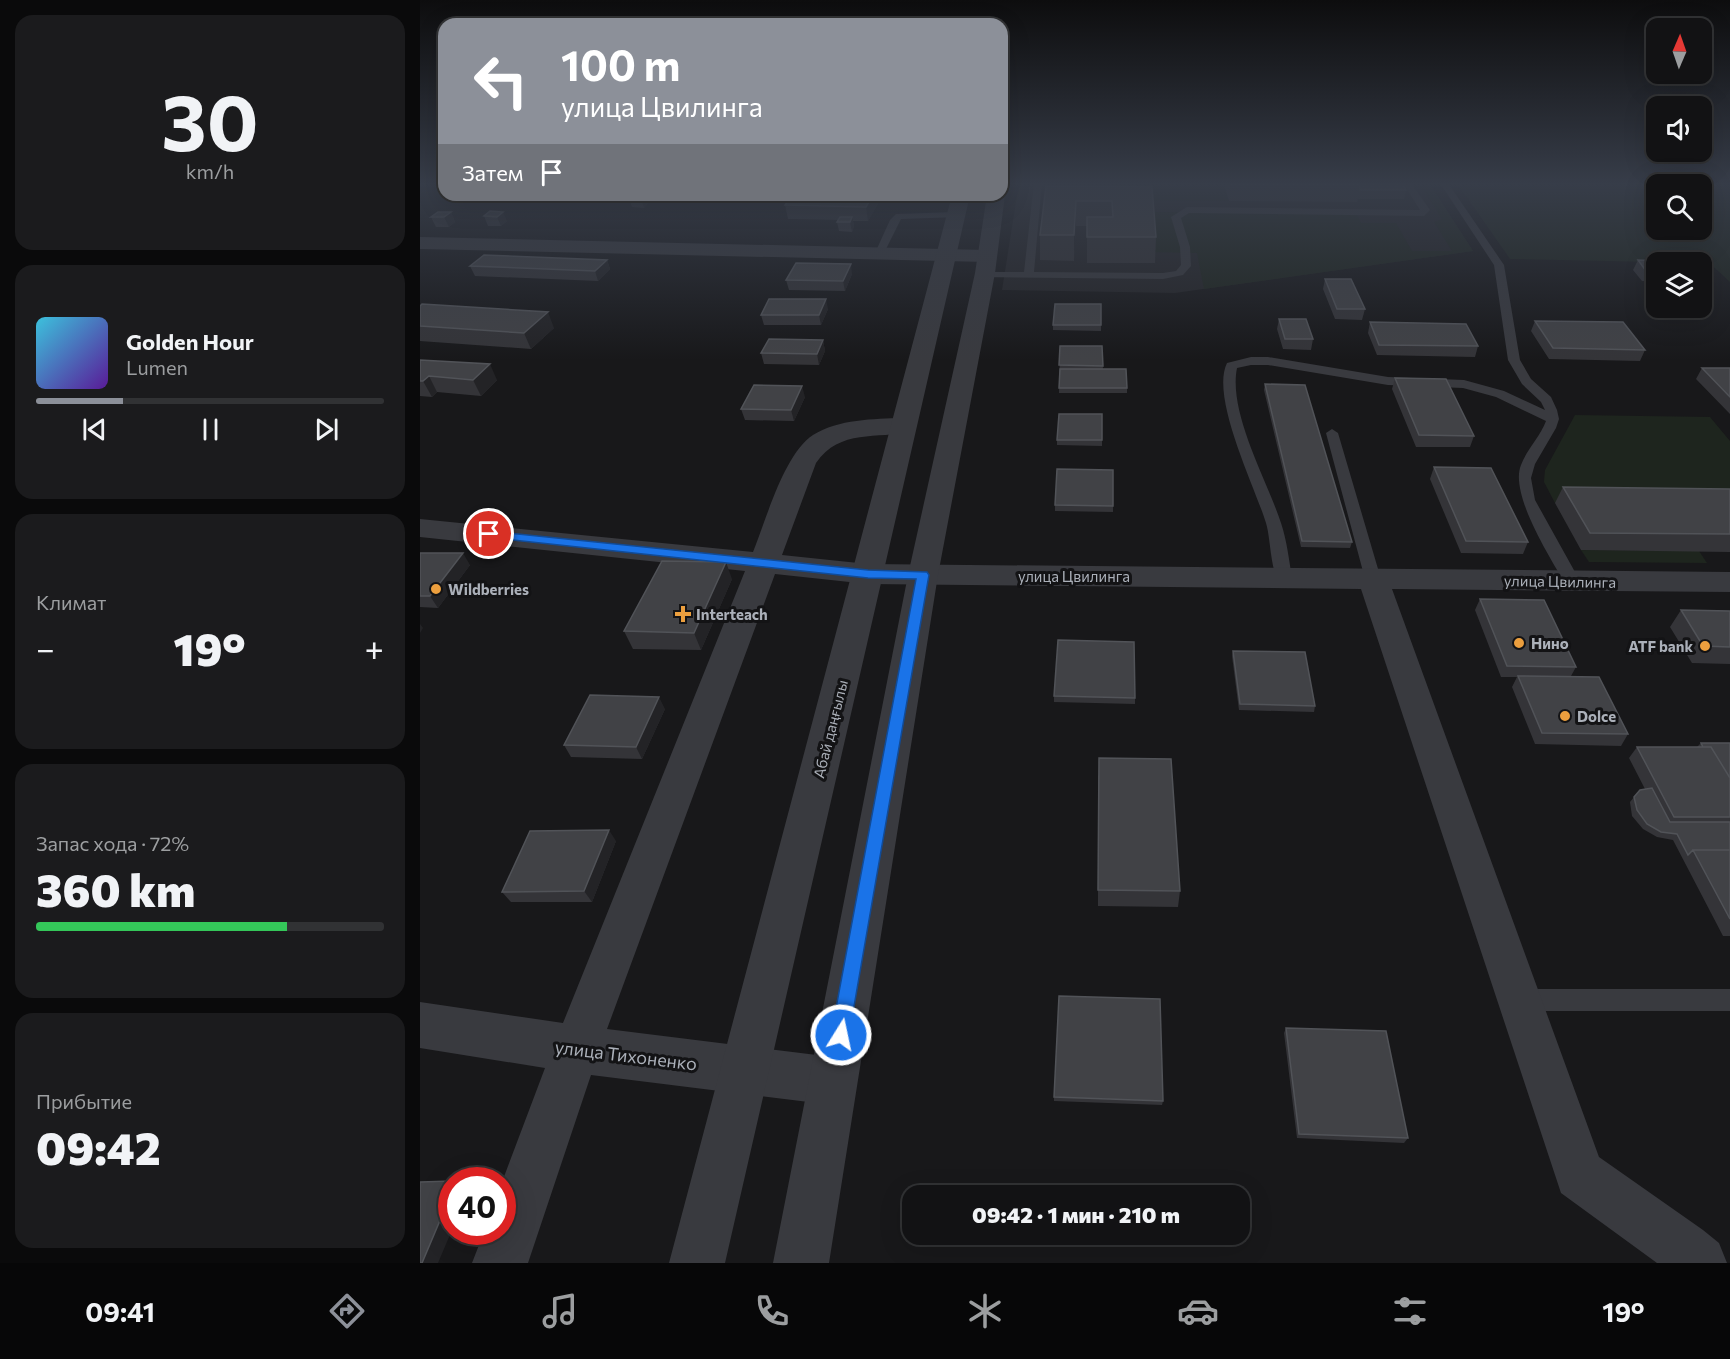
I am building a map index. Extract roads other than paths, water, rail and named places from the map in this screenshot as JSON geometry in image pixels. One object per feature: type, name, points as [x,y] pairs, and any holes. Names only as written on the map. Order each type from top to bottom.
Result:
[{"type":"street","name":"Абай даңғылы","points":[[698,1263],[949,242]]},
{"type":"street","points":[[801,1263],[923,575],[989,242]]},
{"type":"street","points":[[420,243],[880,253],[946,256],[986,265]]},
{"type":"street","points":[[500,1263],[576,1049],[802,463],[810,448],[830,436],[859,427],[903,426]]},
{"type":"street","name":"улица Цвилинга","points":[[420,528],[868,574],[1730,582]]},
{"type":"street","points":[[1373,579],[1579,1175],[1684,1249],[1699,1263]]},
{"type":"street","name":"улица Тихоненко","points":[[420,1025],[576,1049],[833,1081]]},
{"type":"lane","points":[[880,253],[886,242]]},
{"type":"lane","points":[[1029,275],[1032,242]]},
{"type":"lane","points":[[986,265],[1029,275],[1162,276],[1179,273],[1186,266],[1183,242]]},
{"type":"lane","points":[[1484,242],[1499,265],[1514,360],[1526,381],[1547,400],[1552,419],[1550,428],[1528,464],[1524,478],[1528,500],[1572,581]]},
{"type":"lane","points":[[1284,578],[1274,523],[1232,406],[1228,371],[1231,366],[1251,361],[1269,361],[1388,381],[1464,384],[1500,394],[1552,419]]},
{"type":"lane","points":[[1332,433],[1373,579]]},
{"type":"lane","points":[[1519,1000],[1730,1000]]},
{"type":"place","name":"Wildberries","points":[[436,589]]},
{"type":"place","name":"Interteach","points":[[683,614]]},
{"type":"place","name":"Нино","points":[[1519,643]]},
{"type":"place","name":"ATF bank","points":[[1705,646]]},
{"type":"place","name":"Dolce","points":[[1565,716]]}]
